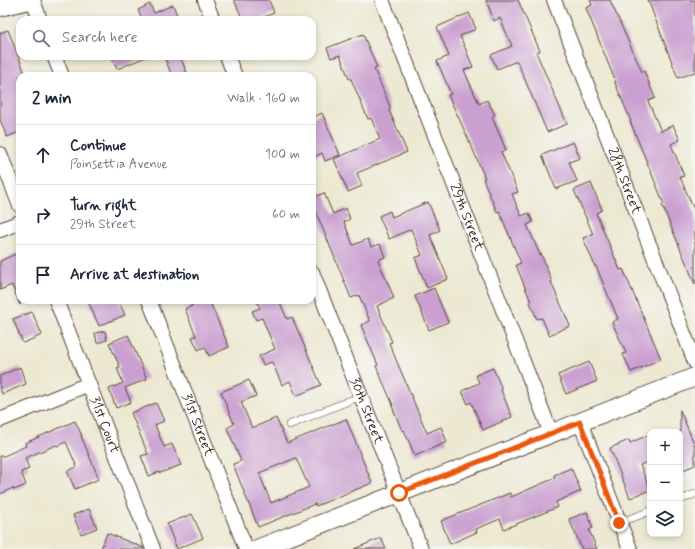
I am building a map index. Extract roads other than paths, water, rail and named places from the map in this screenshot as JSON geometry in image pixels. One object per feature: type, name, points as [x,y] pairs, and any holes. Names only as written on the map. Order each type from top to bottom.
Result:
[{"type":"street","points":[[0,7],[29,0]]},
{"type":"street","points":[[32,0],[38,16]]},
{"type":"street","points":[[205,0],[211,16]]},
{"type":"street","name":"29th Street","points":[[382,0],[551,433]]},
{"type":"street","name":"28th Street","points":[[554,0],[695,362]]},
{"type":"street","points":[[56,60],[60,72]]},
{"type":"street","points":[[229,60],[233,72]]},
{"type":"street","points":[[0,154],[16,196]]},
{"type":"street","points":[[0,230],[16,224]]},
{"type":"street","name":"30th Street","points":[[316,282],[421,549]]},
{"type":"street","name":"31st Court","points":[[58,304],[153,549]]},
{"type":"street","name":"31st Street","points":[[151,304],[246,549]]},
{"type":"street","points":[[257,549],[695,377]]},
{"type":"street","points":[[0,420],[89,384]]},
{"type":"street","points":[[580,422],[630,549]]},
{"type":"lane","points":[[288,425],[361,396]]},
{"type":"lane","points":[[683,499],[695,494]]},
{"type":"lane","points":[[619,523],[647,512]]}]
